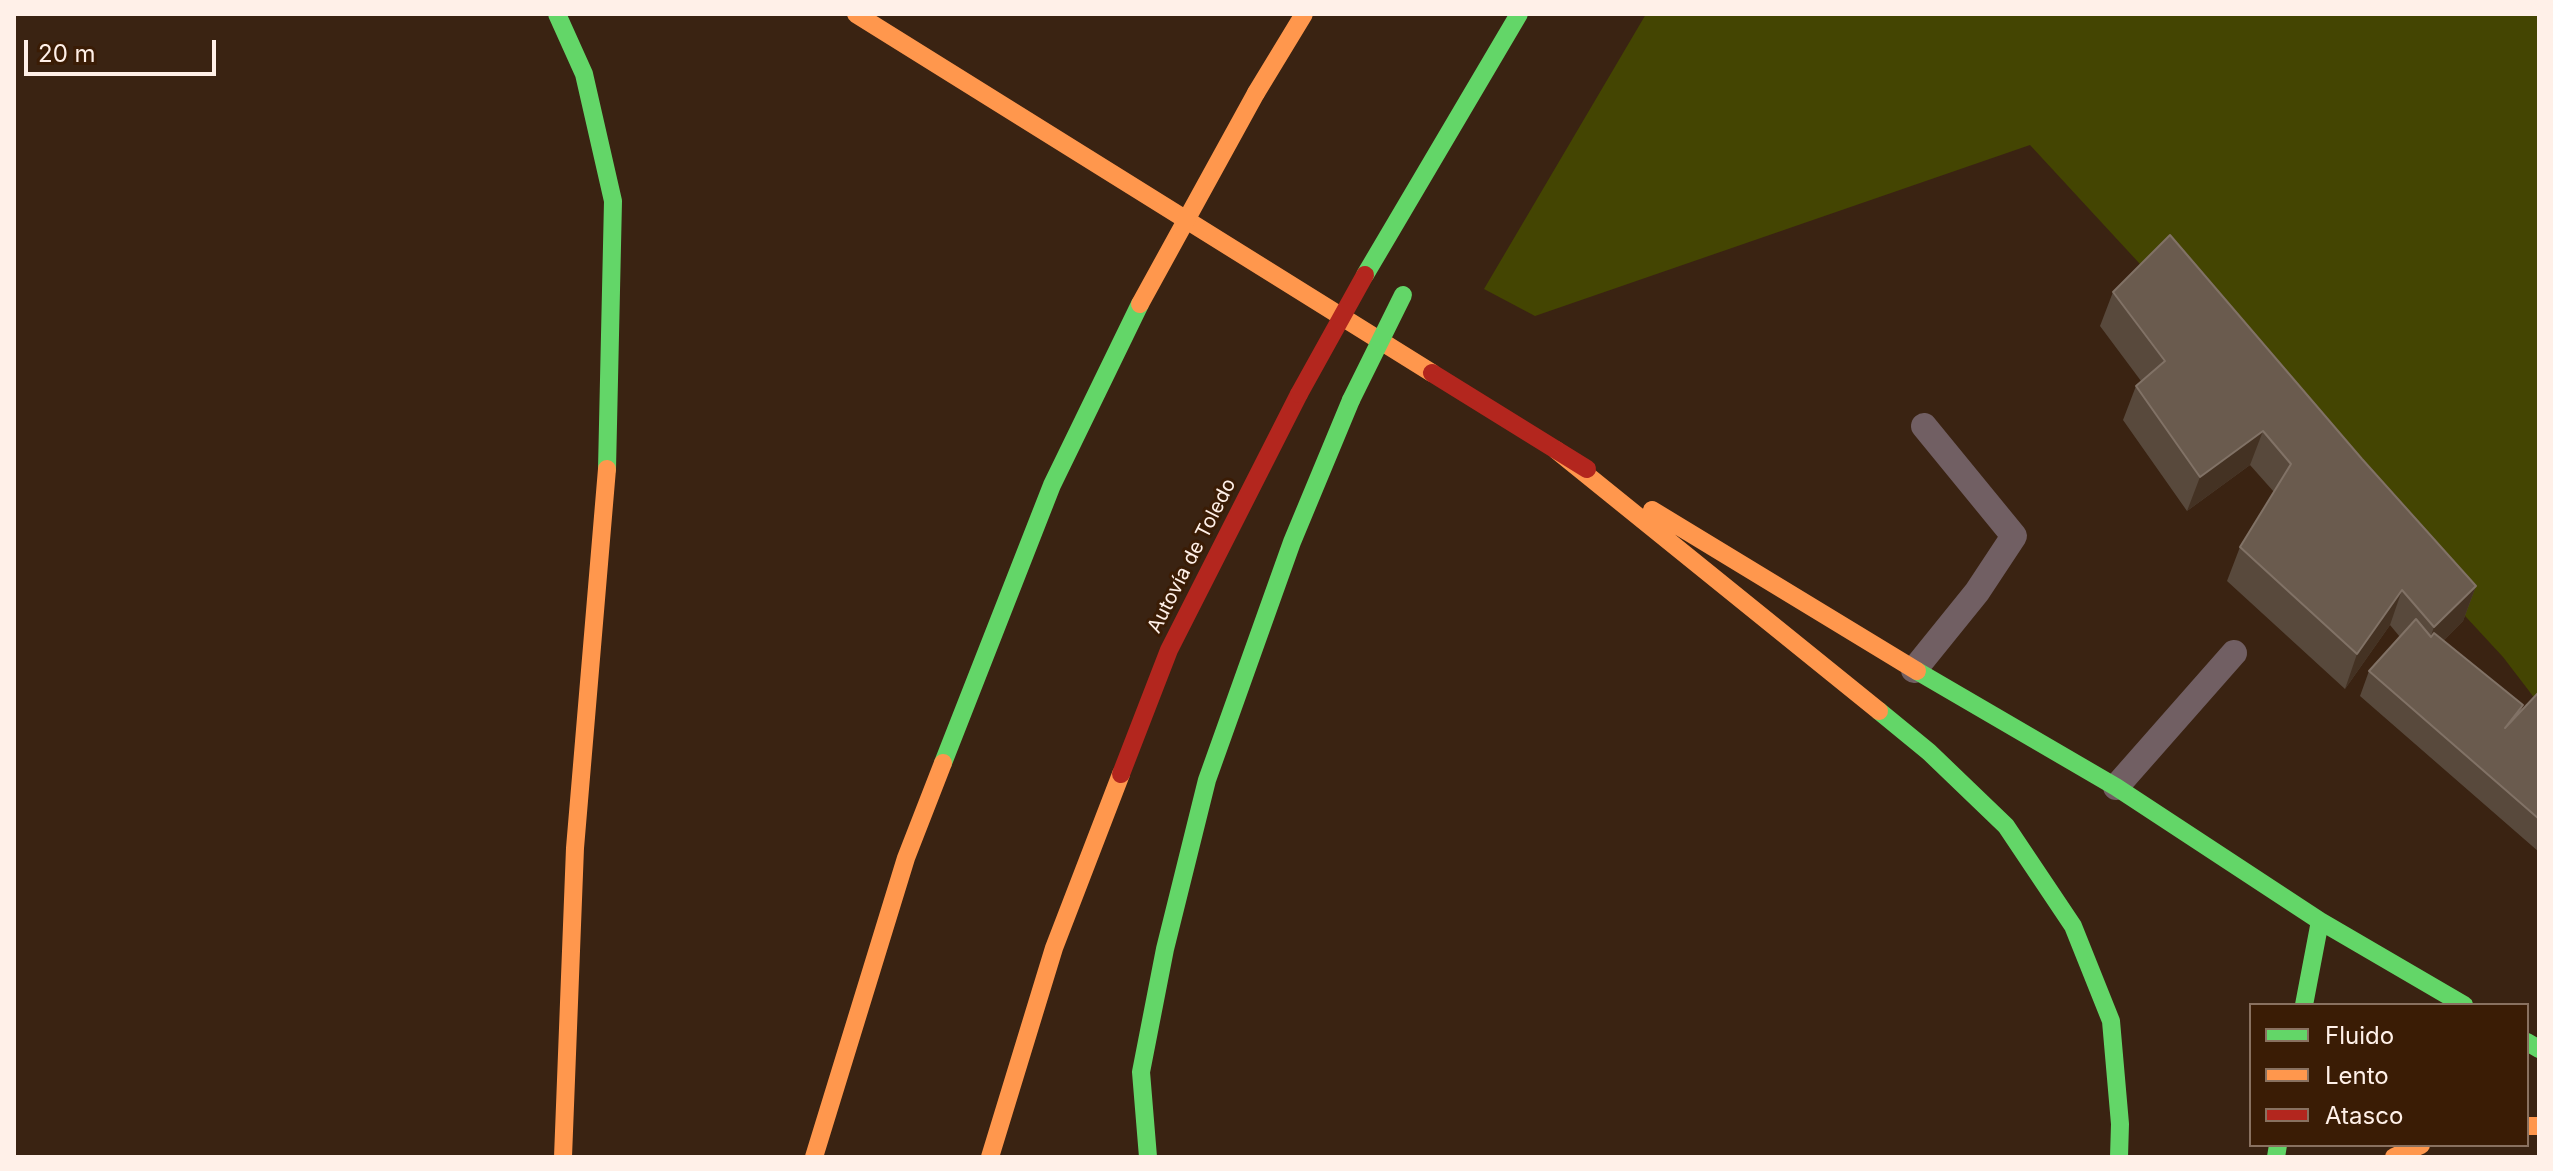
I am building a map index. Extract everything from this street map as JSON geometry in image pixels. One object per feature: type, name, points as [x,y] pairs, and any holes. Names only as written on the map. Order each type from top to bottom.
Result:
[{"type":"main road","points":[[557,14],[584,74],[613,201],[607,488],[575,848],[563,1157]]},
{"type":"main road","points":[[856,14],[1914,670],[2116,787],[2320,921],[2461,1003]]},
{"type":"main road","points":[[814,1157],[906,858],[1052,485],[1140,304],[1256,93],[1304,14]]},
{"type":"main road","name":"Autovía de Toledo","points":[[990,1157],[1054,948],[1169,650],[1299,394],[1365,275],[1519,14]]},
{"type":"main road","points":[[1401,218],[1402,249]]},
{"type":"main road","points":[[1148,1157],[1141,1072],[1165,949],[1207,780],[1292,542],[1351,400],[1403,287]]},
{"type":"main road","points":[[1556,450],[1929,752],[2006,826],[2073,926],[2111,1021],[2120,1124],[2119,1157]]},
{"type":"main road","points":[[2304,1003],[2320,921]]},
{"type":"main road","points":[[2394,1157],[2416,1147]]},
{"type":"lane","points":[[1914,670],[1977,592],[2014,536],[1924,426]]},
{"type":"lane","points":[[2116,787],[2234,653]]},
{"type":"shaded area","points":[[1646,14],[2539,14],[2539,704],[2503,657],[2030,145],[1535,316],[1484,289]]},
{"type":"building","points":[[2170,235],[2362,459],[2476,586],[2434,627],[2402,590],[2357,654],[2240,547],[2291,464],[2263,431],[2200,477],[2136,386],[2165,361],[2113,292]]},
{"type":"building","points":[[2416,619],[2431,637],[2434,633],[2523,705],[2505,728],[2539,692],[2539,819],[2369,671]]},
{"type":"traffic: fast","points":[[557,14],[584,74],[613,201],[607,469]]},
{"type":"traffic: fast","points":[[1365,275],[1519,14]]},
{"type":"traffic: fast","points":[[1351,400],[1403,295]]},
{"type":"traffic: fast","points":[[943,763],[1052,485],[1140,304]]},
{"type":"traffic: fast","points":[[1148,1157],[1141,1072],[1165,949],[1207,780],[1292,542],[1351,400]]},
{"type":"traffic: fast","points":[[1917,671],[2116,787],[2320,921],[2461,1003]]},
{"type":"traffic: fast","points":[[1879,711],[1929,752],[2006,826],[2073,926],[2111,1021],[2120,1124],[2119,1157]]},
{"type":"traffic: fast","points":[[2304,1003],[2320,921]]},
{"type":"traffic: fast","points":[[2529,1043],[2539,1049]]},
{"type":"traffic: fast","points":[[2276,1157],[2278,1147]]},
{"type":"traffic: slow","points":[[856,14],[1432,373]]},
{"type":"traffic: slow","points":[[1256,93],[1304,14]]},
{"type":"traffic: slow","points":[[1140,304],[1256,93]]},
{"type":"traffic: slow","points":[[1556,450],[1879,711]]},
{"type":"traffic: slow","points":[[563,1157],[575,848],[607,469]]},
{"type":"traffic: slow","points":[[1652,510],[1917,671]]},
{"type":"traffic: slow","points":[[814,1157],[906,858],[943,763]]},
{"type":"traffic: slow","points":[[990,1157],[1054,948],[1121,774]]},
{"type":"traffic: slow","points":[[2529,1126],[2539,1126]]},
{"type":"traffic: slow","points":[[2394,1157],[2416,1147]]},
{"type":"traffic: jam","points":[[1299,394],[1365,275]]},
{"type":"traffic: jam","points":[[1432,373],[1587,469]]},
{"type":"traffic: jam","points":[[1121,774],[1169,650],[1299,394]]}]
